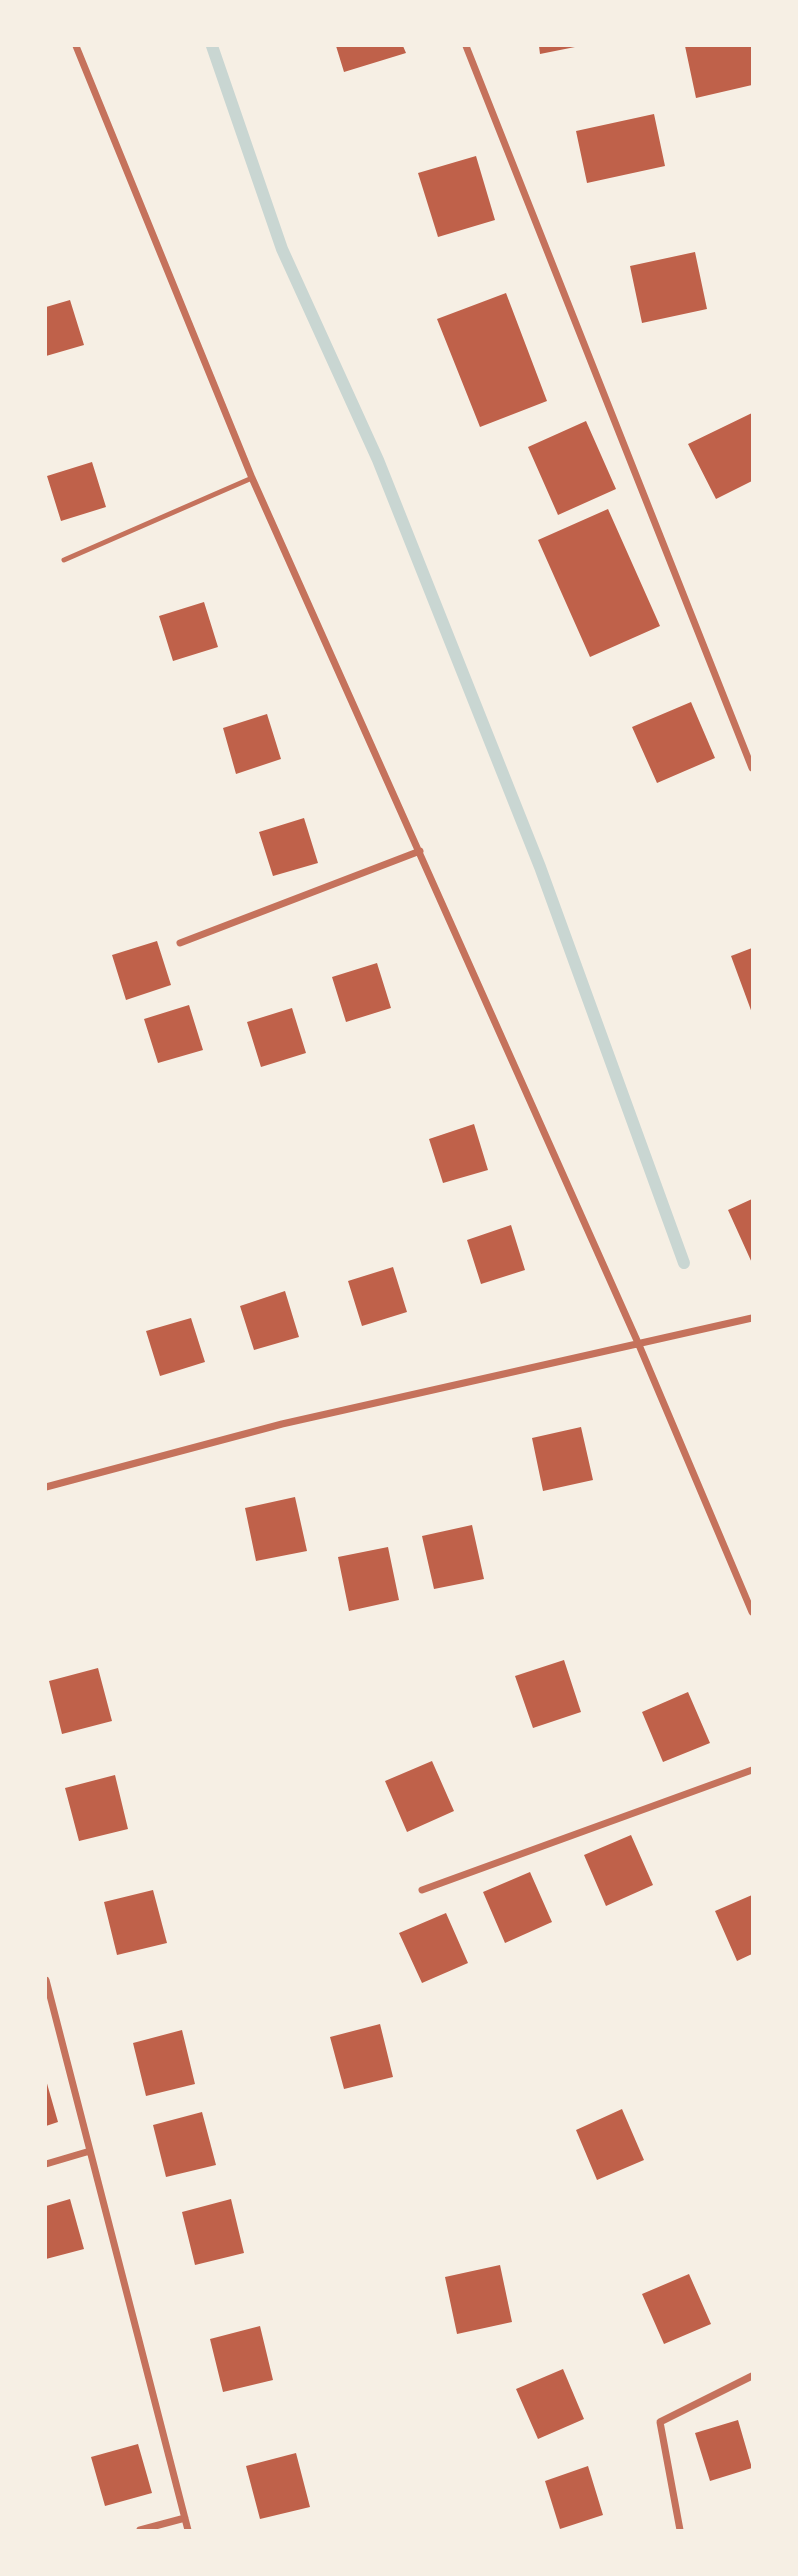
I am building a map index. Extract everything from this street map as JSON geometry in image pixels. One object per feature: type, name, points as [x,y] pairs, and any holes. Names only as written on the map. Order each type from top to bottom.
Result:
[{"type":"street","points":[[76,46],[252,478],[639,1345],[752,1612]]},
{"type":"street","points":[[466,46],[752,768]]},
{"type":"street","points":[[180,943],[420,851]]},
{"type":"street","points":[[46,1487],[282,1424],[752,1318]]},
{"type":"street","points":[[422,1890],[752,1770]]},
{"type":"street","points":[[46,1980],[188,2530]]},
{"type":"street","points":[[46,2164],[90,2151]]},
{"type":"street","points":[[680,2530],[660,2422],[752,2376]]},
{"type":"street","points":[[140,2530],[185,2518]]},
{"type":"lane","points":[[64,559],[252,478]]},
{"type":"building","points":[[336,46],[403,46],[406,53],[344,72]]},
{"type":"building","points":[[539,46],[575,46],[575,47],[540,54]]},
{"type":"building","points":[[685,46],[752,46],[752,85],[696,98]]},
{"type":"building","points":[[654,114],[665,166],[587,183],[576,131]]},
{"type":"building","points":[[476,156],[495,220],[438,237],[418,173]]},
{"type":"building","points":[[695,252],[707,309],[642,323],[630,266]]},
{"type":"building","points":[[506,293],[547,401],[480,427],[437,319]]},
{"type":"building","points":[[70,300],[84,345],[46,356],[46,307]]},
{"type":"building","points":[[752,413],[752,481],[716,499],[688,444]]},
{"type":"building","points":[[586,421],[616,489],[558,515],[528,447]]},
{"type":"building","points":[[92,462],[106,507],[61,521],[47,476]]},
{"type":"building","points":[[608,509],[660,626],[590,657],[538,540]]},
{"type":"building","points":[[204,602],[218,647],[173,661],[159,616]]},
{"type":"building","points":[[691,702],[715,758],[657,783],[632,727]]},
{"type":"building","points":[[267,714],[281,759],[236,774],[223,728]]},
{"type":"building","points":[[304,818],[318,863],[273,876],[259,832]]},
{"type":"building","points":[[157,941],[171,985],[126,1000],[112,955]]},
{"type":"building","points":[[752,948],[752,1013],[731,956]]},
{"type":"building","points":[[377,963],[391,1008],[346,1022],[332,977]]},
{"type":"building","points":[[189,1005],[203,1050],[158,1063],[144,1019]]},
{"type":"building","points":[[292,1008],[306,1053],[261,1067],[247,1022]]},
{"type":"building","points":[[474,1124],[488,1170],[443,1183],[429,1139]]},
{"type":"building","points":[[752,1199],[752,1263],[728,1210]]},
{"type":"building","points":[[511,1225],[525,1270],[481,1284],[467,1240]]},
{"type":"building","points":[[393,1267],[407,1312],[362,1326],[348,1281]]},
{"type":"building","points":[[285,1291],[299,1337],[254,1350],[240,1306]]},
{"type":"building","points":[[191,1318],[205,1362],[160,1376],[146,1331]]},
{"type":"building","points":[[581,1427],[593,1480],[543,1491],[532,1438]]},
{"type":"building","points":[[295,1497],[307,1551],[256,1561],[245,1508]]},
{"type":"building","points":[[472,1525],[484,1579],[434,1589],[422,1536]]},
{"type":"building","points":[[388,1547],[399,1600],[349,1611],[338,1557]]},
{"type":"building","points":[[564,1660],[581,1712],[533,1728],[515,1676]]},
{"type":"building","points":[[98,1668],[112,1721],[62,1734],[49,1681]]},
{"type":"building","points":[[688,1692],[710,1743],[663,1762],[642,1712]]},
{"type":"building","points":[[432,1761],[454,1811],[407,1832],[385,1781]]},
{"type":"building","points":[[115,1775],[128,1829],[79,1841],[65,1788]]},
{"type":"building","points":[[631,1835],[653,1885],[606,1906],[584,1855]]},
{"type":"building","points":[[530,1872],[552,1922],[505,1943],[483,1892]]},
{"type":"building","points":[[153,1890],[167,1943],[117,1955],[104,1902]]},
{"type":"building","points":[[752,1895],[752,1954],[737,1961],[715,1911]]},
{"type":"building","points":[[446,1913],[468,1963],[422,1983],[399,1933]]},
{"type":"building","points":[[380,2024],[393,2077],[344,2089],[330,2037]]},
{"type":"building","points":[[182,2030],[195,2084],[146,2096],[133,2043]]},
{"type":"building","points":[[46,2080],[58,2122],[46,2126]]},
{"type":"building","points":[[622,2109],[644,2160],[597,2180],[576,2130]]},
{"type":"building","points":[[202,2112],[216,2165],[166,2177],[153,2125]]},
{"type":"building","points":[[70,2199],[84,2249],[46,2259],[46,2206]]},
{"type":"building","points":[[231,2199],[244,2253],[195,2265],[182,2212]]},
{"type":"building","points":[[500,2265],[512,2322],[457,2334],[445,2277]]},
{"type":"building","points":[[689,2274],[711,2324],[664,2344],[642,2294]]},
{"type":"building","points":[[260,2326],[273,2380],[223,2392],[210,2339]]},
{"type":"building","points":[[563,2369],[584,2419],[538,2439],[516,2389]]},
{"type":"building","points":[[738,2420],[752,2468],[710,2481],[695,2433]]},
{"type":"building","points":[[138,2444],[152,2493],[105,2506],[91,2457]]},
{"type":"building","points":[[296,2453],[310,2507],[260,2519],[246,2466]]},
{"type":"building","points":[[588,2466],[603,2515],[560,2529],[545,2481]]},
{"type":"waterway","points":[[212,46],[282,249],[378,460],[540,867],[684,1263]]}]
